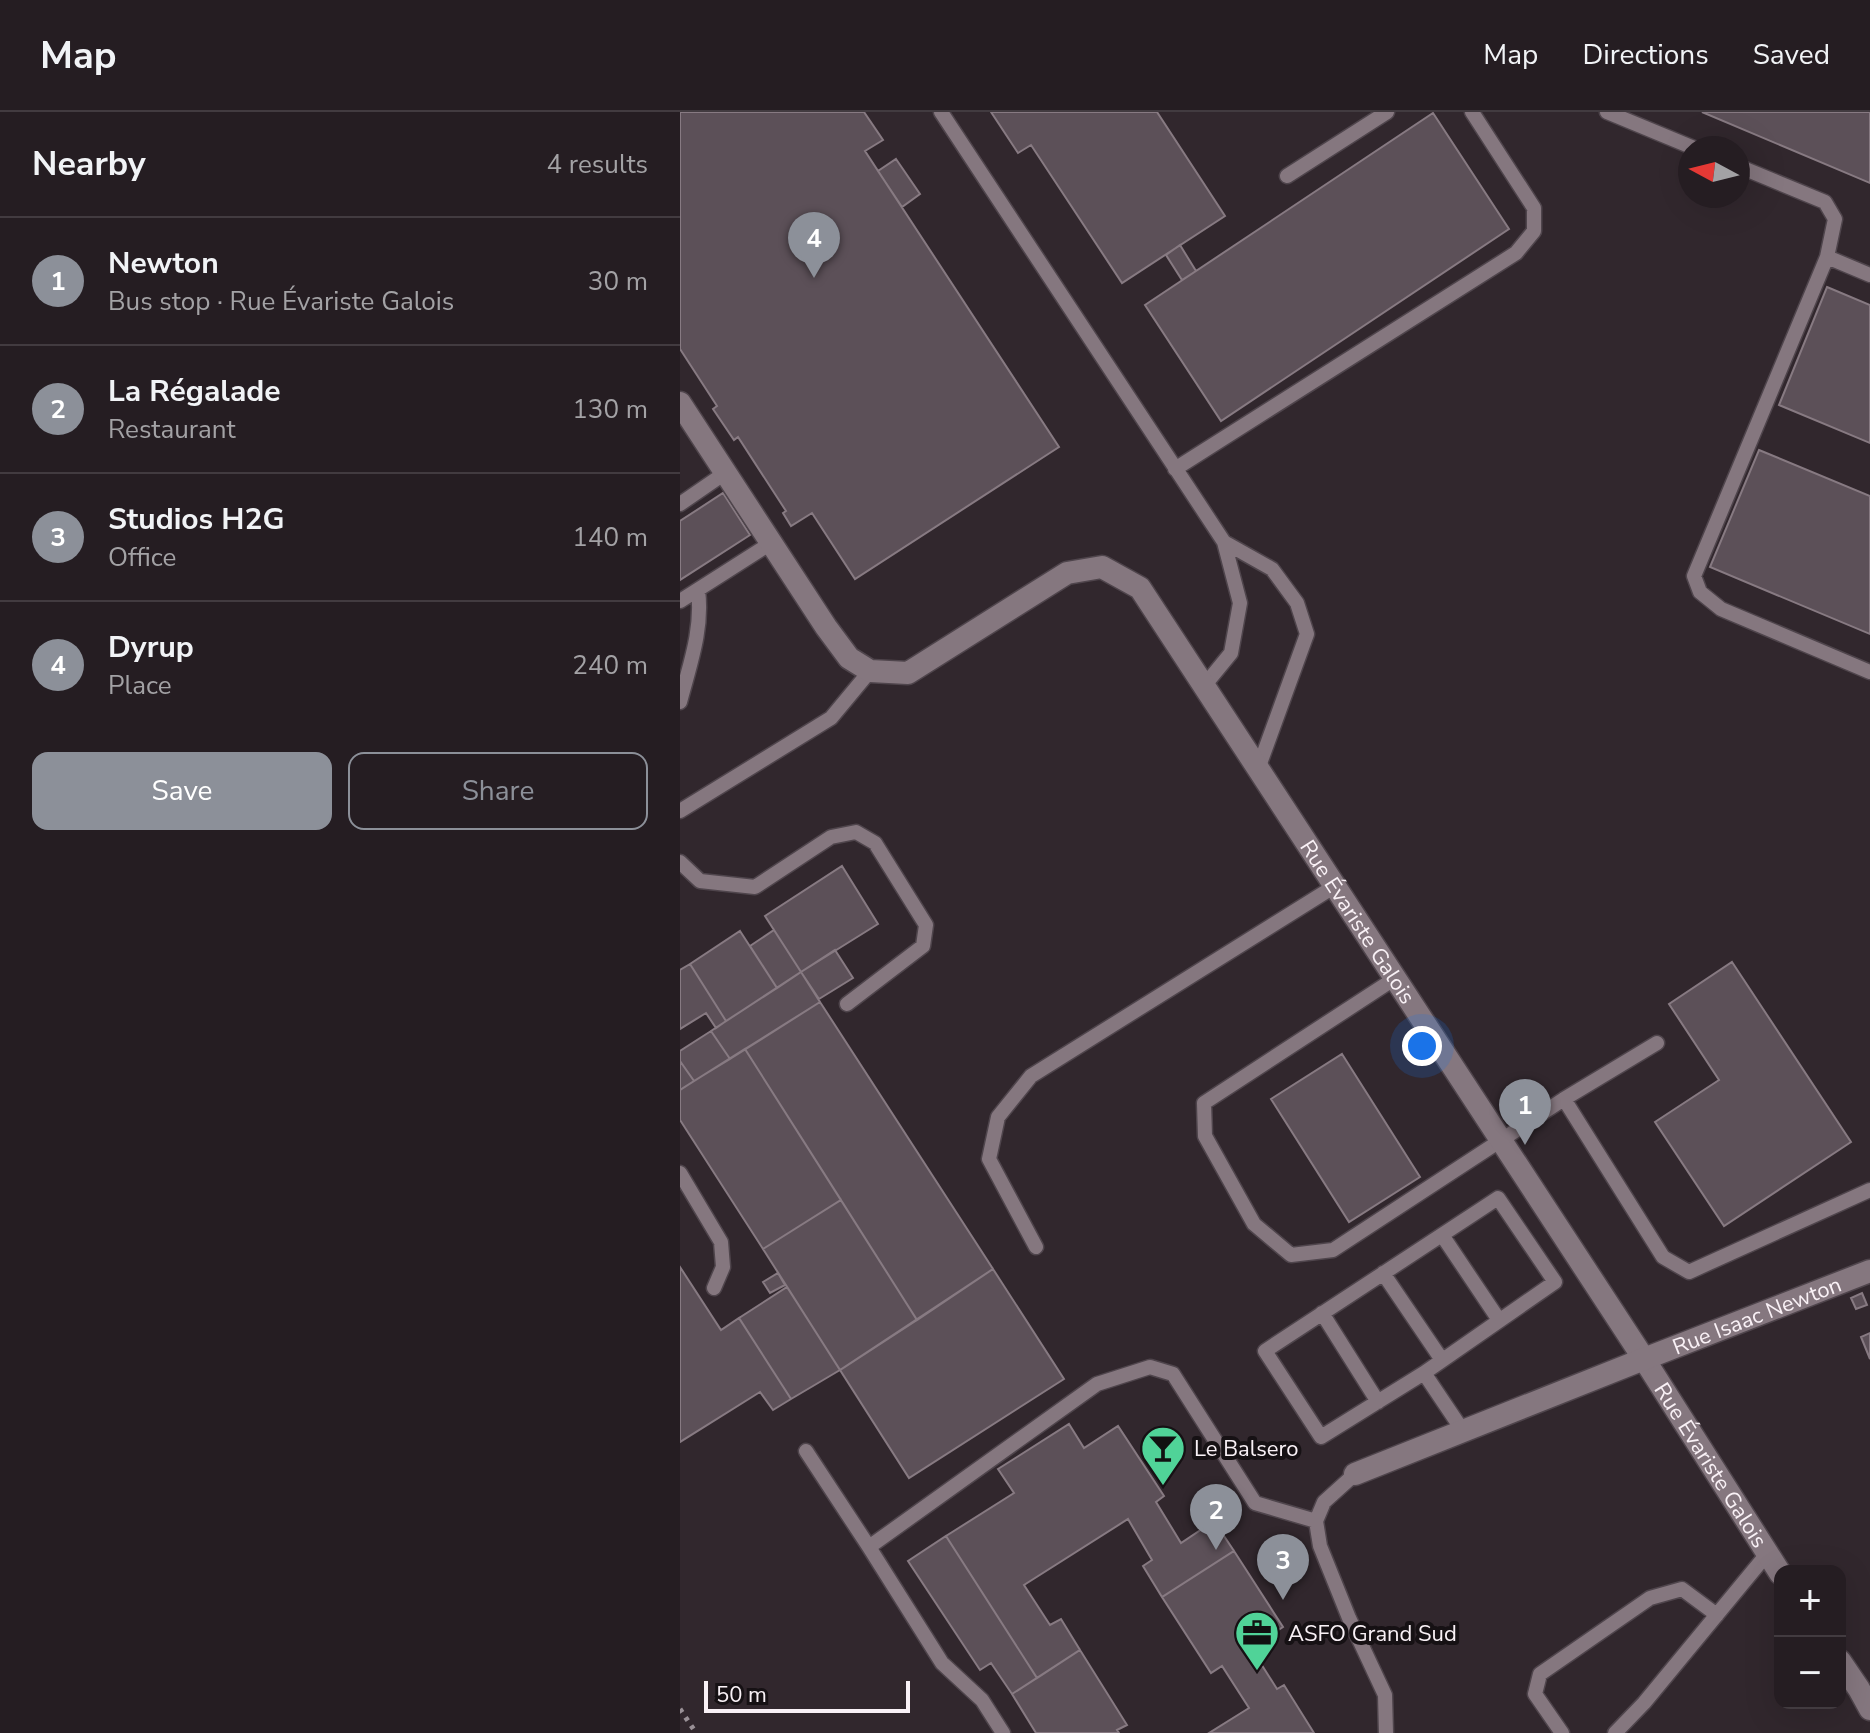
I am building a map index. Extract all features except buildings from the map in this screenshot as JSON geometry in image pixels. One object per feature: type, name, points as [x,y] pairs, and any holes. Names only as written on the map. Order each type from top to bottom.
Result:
[{"type":"street","points":[[680,403],[826,627],[849,658],[870,671]]},
{"type":"street","name":"Rue Évariste Galois","points":[[870,671],[908,673],[1067,573],[1102,567],[1140,588],[1502,1140],[1775,1565]]},
{"type":"street","name":"Rue Isaac Newton","points":[[1355,1474],[1870,1271]]},
{"type":"street","points":[[1846,1670],[1870,1709]]},
{"type":"lane","points":[[941,112],[1224,542],[1240,603],[1231,653],[1204,686]]},
{"type":"lane","points":[[1287,176],[1387,112]]},
{"type":"lane","points":[[1175,469],[1516,253],[1534,231],[1534,208],[1472,112]]},
{"type":"lane","points":[[1607,112],[1678,141]]},
{"type":"lane","points":[[1750,171],[1825,202],[1835,219],[1827,257],[1694,576],[1700,592],[1721,609],[1870,672]]},
{"type":"lane","points":[[1827,257],[1870,275]]},
{"type":"lane","points":[[680,504],[725,473]]},
{"type":"lane","points":[[1224,542],[1272,569],[1297,603],[1307,634],[1258,769]]},
{"type":"lane","points":[[680,601],[771,543]]},
{"type":"lane","points":[[680,702],[697,640],[698,590]]},
{"type":"lane","points":[[680,811],[831,718],[870,671]]},
{"type":"lane","points":[[680,862],[700,881],[755,887],[831,837],[856,832],[875,843],[926,925],[923,946],[847,1004]]},
{"type":"lane","points":[[1036,1247],[989,1159],[998,1117],[1031,1076],[1335,886]]},
{"type":"lane","points":[[1394,979],[1204,1103],[1205,1136],[1254,1224],[1291,1255],[1333,1250],[1564,1099],[1657,1043]]},
{"type":"lane","points":[[1564,1099],[1663,1257],[1689,1272],[1870,1190]]},
{"type":"lane","points":[[680,1173],[721,1242],[723,1267],[714,1288]]},
{"type":"lane","points":[[1498,1198],[1555,1282],[1424,1373],[1321,1437],[1265,1351],[1442,1235],[1498,1198]]},
{"type":"lane","points":[[1442,1235],[1499,1320]]},
{"type":"lane","points":[[1383,1273],[1442,1360]]},
{"type":"lane","points":[[1322,1313],[1378,1402]]},
{"type":"lane","points":[[869,1547],[1097,1384],[1150,1367],[1173,1374],[1255,1503],[1316,1521]]},
{"type":"lane","points":[[1424,1373],[1463,1431]]},
{"type":"lane","points":[[806,1451],[942,1663],[982,1700],[1003,1733]]},
{"type":"lane","points":[[1355,1474],[1324,1502],[1316,1521],[1320,1546],[1385,1695],[1387,1733]]},
{"type":"lane","points":[[1615,1733],[1644,1703],[1767,1554]]},
{"type":"lane","points":[[1562,1733],[1535,1694],[1540,1674],[1650,1598],[1682,1589],[1717,1615]]},
{"type":"path","points":[[680,1709],[696,1733]]},
{"type":"place","name":"Dyrup","points":[[814,278]]},
{"type":"place","name":"Newton","points":[[1525,1145]]},
{"type":"place","name":"Le Balsero","points":[[1163,1487]]},
{"type":"place","name":"La Régalade","points":[[1216,1550]]},
{"type":"place","name":"Studios H2G","points":[[1283,1600]]},
{"type":"place","name":"ASFO Grand Sud","points":[[1257,1672]]}]
